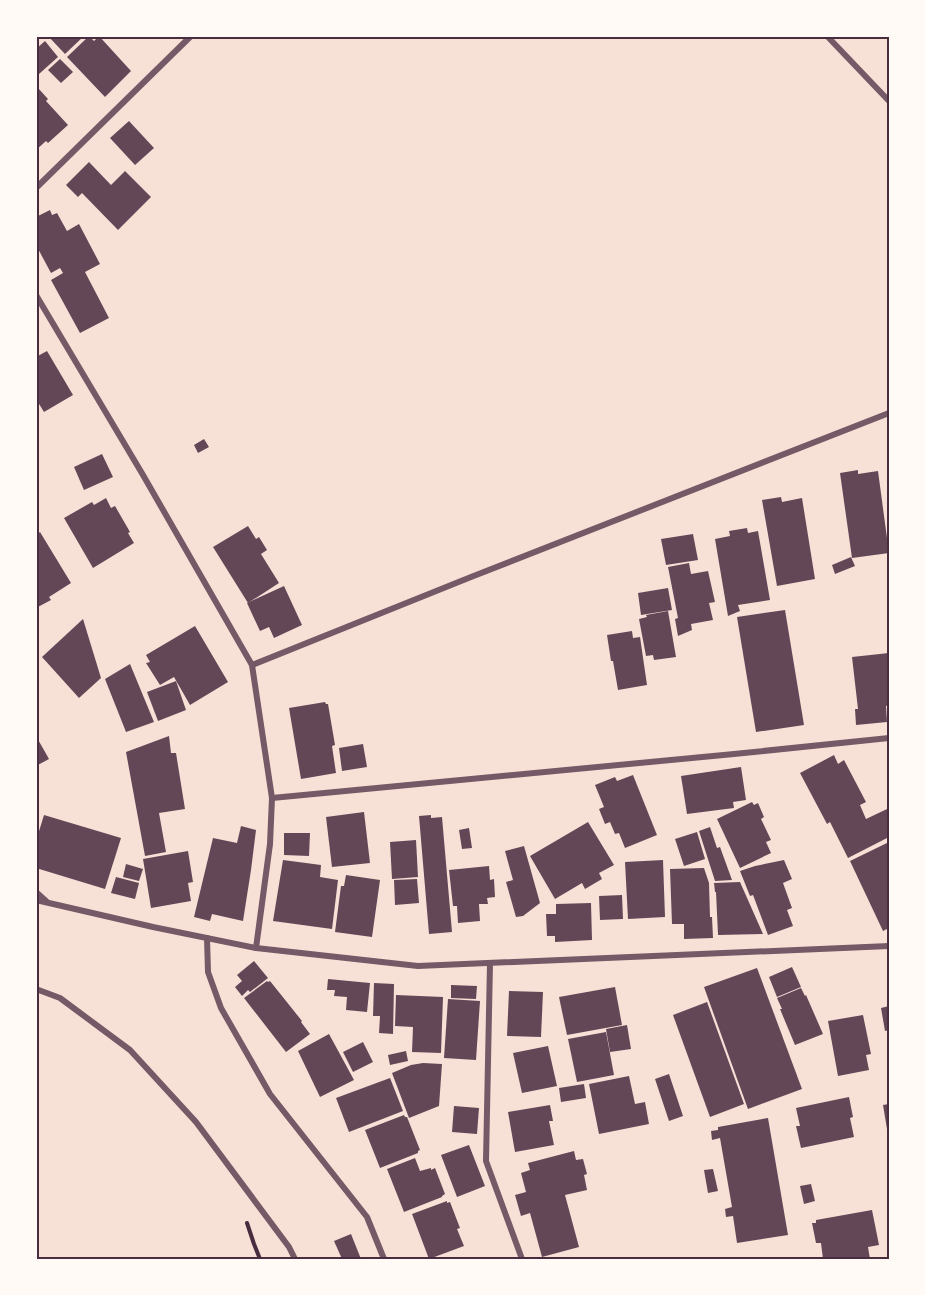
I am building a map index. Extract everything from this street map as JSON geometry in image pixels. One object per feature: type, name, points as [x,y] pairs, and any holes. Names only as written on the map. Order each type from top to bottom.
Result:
[{"type":"street","points":[[36,188],[191,36]]},
{"type":"street","points":[[827,36],[889,101]]},
{"type":"street","points":[[36,295],[252,665],[272,798],[270,844],[256,948]]},
{"type":"street","points":[[252,665],[889,413]]},
{"type":"street","points":[[272,798],[889,738]]},
{"type":"street","points":[[36,892],[47,902]]},
{"type":"street","points":[[36,902],[47,902],[256,948],[418,966],[889,946]]},
{"type":"street","points":[[207,938],[208,972],[221,1008],[270,1094],[367,1217],[384,1259]]},
{"type":"street","points":[[490,963],[486,1161],[522,1259]]},
{"type":"street","points":[[36,989],[60,998],[130,1050],[196,1122],[289,1247],[295,1259]]},
{"type":"building","points":[[48,36],[84,36],[65,54]]},
{"type":"building","points":[[89,36],[94,41],[99,36],[131,71],[105,97],[67,57]]},
{"type":"building","points":[[45,41],[58,57],[39,74],[36,71],[36,49]]},
{"type":"building","points":[[60,59],[73,72],[61,83],[48,70]]},
{"type":"building","points":[[38,88],[48,99],[46,101],[68,125],[48,143],[46,141],[36,150],[36,89]]},
{"type":"building","points":[[129,121],[154,148],[135,165],[110,138]]},
{"type":"building","points":[[89,162],[111,185],[125,171],[151,197],[118,230],[82,193],[78,197],[66,185]]},
{"type":"building","points":[[50,210],[52,215],[57,213],[67,231],[79,224],[100,264],[85,272],[109,318],[80,333],[51,280],[63,273],[60,268],[51,273],[36,245],[36,217]]},
{"type":"building","points":[[47,351],[73,395],[44,412],[36,399],[36,357]]},
{"type":"building","points":[[204,439],[209,447],[198,453],[194,445]]},
{"type":"building","points":[[102,454],[113,477],[84,490],[74,467]]},
{"type":"building","points":[[858,470],[858,474],[878,471],[889,553],[852,558],[840,473]]},
{"type":"building","points":[[781,497],[782,502],[802,498],[815,579],[777,586],[762,500]]},
{"type":"building","points":[[106,498],[111,508],[115,506],[134,543],[93,568],[64,518],[92,502],[94,505]]},
{"type":"building","points":[[248,526],[267,550],[261,554],[279,583],[248,603],[213,547]]},
{"type":"building","points":[[747,528],[748,533],[758,531],[770,600],[738,605],[740,611],[728,616],[715,539],[730,536],[729,531]]},
{"type":"building","points":[[40,532],[71,583],[49,597],[51,600],[36,608],[36,535]]},
{"type":"building","points":[[693,534],[698,560],[666,565],[661,539]]},
{"type":"building","points":[[851,557],[855,566],[835,574],[832,565]]},
{"type":"building","points":[[689,563],[691,574],[708,571],[715,602],[709,603],[713,620],[691,624],[692,630],[678,636],[675,619],[678,618],[668,567]]},
{"type":"building","points":[[284,586],[302,625],[274,638],[269,627],[260,631],[247,603]]},
{"type":"building","points":[[668,588],[672,610],[641,615],[638,593]]},
{"type":"building","points":[[785,610],[804,725],[756,732],[737,617]]},
{"type":"building","points":[[668,611],[676,657],[654,660],[653,655],[646,656],[639,619],[647,617],[646,615]]},
{"type":"building","points":[[83,619],[101,678],[79,698],[42,657]]},
{"type":"building","points":[[195,626],[228,682],[190,705],[174,677],[160,685],[146,663],[150,662],[146,655]]},
{"type":"building","points":[[632,631],[633,638],[640,637],[647,685],[618,690],[607,635]]},
{"type":"building","points":[[889,653],[887,722],[856,725],[855,709],[858,709],[852,657]]},
{"type":"building","points":[[130,664],[154,722],[126,732],[105,679]]},
{"type":"building","points":[[176,681],[186,710],[158,721],[147,692]]},
{"type":"building","points":[[325,702],[328,704],[335,745],[332,746],[336,773],[301,779],[289,708]]},
{"type":"building","points":[[36,736],[49,759],[36,766]]},
{"type":"building","points":[[169,736],[171,753],[176,753],[185,809],[159,813],[166,852],[145,856],[126,752]]},
{"type":"building","points":[[363,744],[367,767],[342,771],[339,748]]},
{"type":"building","points":[[834,755],[838,764],[844,760],[866,802],[860,805],[866,819],[887,809],[889,812],[889,837],[848,858],[830,822],[827,824],[800,773]]},
{"type":"building","points":[[741,767],[746,800],[733,802],[734,808],[687,814],[681,776]]},
{"type":"building","points":[[633,775],[657,835],[625,848],[619,833],[615,834],[610,822],[605,824],[599,809],[604,807],[595,785],[615,777],[617,781]]},
{"type":"building","points":[[752,802],[754,805],[758,803],[764,817],[761,819],[771,840],[766,842],[771,853],[740,868],[717,819]]},
{"type":"building","points":[[364,812],[370,863],[332,867],[326,817]]},
{"type":"building","points":[[44,815],[121,838],[105,889],[36,868],[36,841]]},
{"type":"building","points":[[431,815],[431,818],[442,817],[452,932],[429,934],[419,816]]},
{"type":"building","points":[[588,822],[614,865],[599,873],[602,879],[585,889],[582,883],[555,899],[530,856]]},
{"type":"building","points":[[241,826],[256,830],[243,921],[212,914],[210,921],[194,917],[213,838],[237,843]]},
{"type":"building","points":[[710,827],[732,880],[715,881],[699,831]]},
{"type":"building","points":[[469,828],[472,848],[462,849],[459,830]]},
{"type":"building","points":[[697,832],[705,859],[684,866],[675,839]]},
{"type":"building","points":[[284,833],[310,833],[309,856],[284,855]]},
{"type":"building","points":[[416,840],[418,877],[392,879],[390,842]]},
{"type":"building","points":[[889,842],[889,928],[883,931],[850,861]]},
{"type":"building","points":[[524,846],[540,903],[523,916],[516,917],[506,882],[513,880],[505,851]]},
{"type":"building","points":[[188,851],[193,882],[188,883],[191,901],[151,908],[143,859]]},
{"type":"building","points":[[283,860],[321,865],[320,877],[338,880],[332,929],[273,921]]},
{"type":"building","points":[[663,860],[665,917],[628,919],[625,862]]},
{"type":"building","points":[[784,860],[792,879],[783,883],[792,908],[787,910],[793,926],[768,935],[753,895],[750,896],[740,871]]},
{"type":"building","points":[[126,864],[143,869],[139,881],[123,877]]},
{"type":"building","points":[[489,866],[490,880],[494,879],[495,897],[487,898],[488,904],[479,904],[480,921],[458,923],[457,906],[453,906],[449,870]]},
{"type":"building","points":[[704,868],[709,883],[713,938],[684,939],[684,924],[672,924],[670,869]]},
{"type":"building","points":[[346,875],[380,880],[372,937],[335,932],[341,886],[344,886]]},
{"type":"building","points":[[116,877],[139,883],[135,899],[111,893]]},
{"type":"building","points":[[417,879],[419,903],[395,905],[394,880]]},
{"type":"building","points":[[740,882],[763,934],[718,935],[714,883]]},
{"type":"building","points":[[622,895],[623,919],[600,920],[599,896]]},
{"type":"building","points":[[591,903],[592,940],[555,942],[555,936],[547,936],[546,914],[556,914],[556,904]]},
{"type":"building","points":[[254,961],[268,978],[242,996],[235,987],[242,981],[237,975]]},
{"type":"building","points":[[792,967],[801,987],[777,997],[769,977]]},
{"type":"building","points":[[757,968],[802,1089],[748,1109],[704,987]]},
{"type":"building","points":[[328,979],[370,983],[367,1012],[346,1010],[347,997],[334,996],[335,990],[327,990]]},
{"type":"building","points":[[270,981],[310,1034],[286,1052],[244,998]]},
{"type":"building","points":[[374,983],[394,984],[393,1034],[379,1033],[380,1016],[373,1016]]},
{"type":"building","points":[[451,985],[477,986],[476,999],[451,998]]},
{"type":"building","points":[[615,987],[622,1025],[567,1035],[559,997]]},
{"type":"building","points":[[801,988],[823,1034],[795,1045],[777,998]]},
{"type":"building","points":[[509,991],[543,992],[541,1037],[507,1036]]},
{"type":"building","points":[[396,995],[443,997],[441,1053],[412,1052],[413,1027],[395,1026]]},
{"type":"building","points":[[448,999],[480,1001],[476,1060],[444,1058]]},
{"type":"building","points":[[707,1002],[744,1104],[710,1117],[673,1015]]},
{"type":"building","points":[[889,1006],[889,1030],[885,1031],[881,1008]]},
{"type":"building","points":[[863,1015],[871,1054],[866,1055],[869,1070],[838,1076],[828,1021]]},
{"type":"building","points":[[627,1025],[631,1049],[610,1052],[606,1029]]},
{"type":"building","points":[[606,1032],[614,1075],[577,1082],[568,1039]]},
{"type":"building","points":[[329,1034],[354,1080],[320,1097],[298,1051]]},
{"type":"building","points":[[363,1042],[373,1062],[353,1072],[343,1052]]},
{"type":"building","points":[[548,1046],[557,1086],[522,1093],[513,1053]]},
{"type":"building","points":[[406,1051],[408,1061],[390,1065],[388,1055]]},
{"type":"building","points":[[423,1063],[442,1064],[439,1106],[409,1118],[392,1073]]},
{"type":"building","points":[[669,1074],[683,1116],[669,1121],[655,1079]]},
{"type":"building","points":[[629,1076],[635,1104],[645,1102],[649,1124],[599,1134],[589,1084]]},
{"type":"building","points":[[390,1078],[403,1111],[349,1132],[336,1098]]},
{"type":"building","points":[[584,1084],[586,1098],[561,1102],[559,1088]]},
{"type":"building","points":[[849,1097],[854,1137],[801,1148],[796,1126],[800,1126],[796,1108]]},
{"type":"building","points":[[889,1104],[889,1129],[887,1129],[883,1105]]},
{"type":"building","points":[[550,1105],[553,1121],[549,1121],[554,1145],[515,1152],[508,1112]]},
{"type":"building","points":[[454,1106],[479,1108],[477,1134],[452,1132]]},
{"type":"building","points":[[404,1115],[407,1117],[420,1150],[418,1153],[380,1168],[365,1130]]},
{"type":"building","points":[[768,1118],[788,1235],[737,1243],[733,1216],[726,1217],[725,1209],[732,1207],[720,1138],[712,1140],[711,1131],[718,1130],[718,1127]]},
{"type":"building","points":[[469,1145],[485,1186],[457,1197],[441,1155]]},
{"type":"building","points":[[574,1151],[576,1160],[583,1159],[587,1174],[584,1175],[587,1190],[565,1195],[579,1247],[542,1257],[530,1213],[521,1216],[515,1195],[526,1192],[521,1173],[530,1170],[528,1163]]},
{"type":"building","points":[[415,1158],[420,1171],[435,1168],[445,1194],[404,1212],[387,1169]]},
{"type":"building","points":[[713,1169],[718,1191],[708,1193],[704,1170]]},
{"type":"building","points":[[811,1184],[815,1201],[804,1204],[800,1186]]},
{"type":"building","points":[[447,1201],[447,1203],[450,1202],[460,1228],[457,1229],[464,1246],[429,1259],[412,1214]]},
{"type":"building","points":[[872,1210],[879,1245],[868,1247],[870,1259],[823,1259],[821,1243],[816,1243],[812,1223],[816,1223],[816,1220]]},
{"type":"building","points":[[351,1234],[361,1259],[342,1259],[334,1241]]}]
